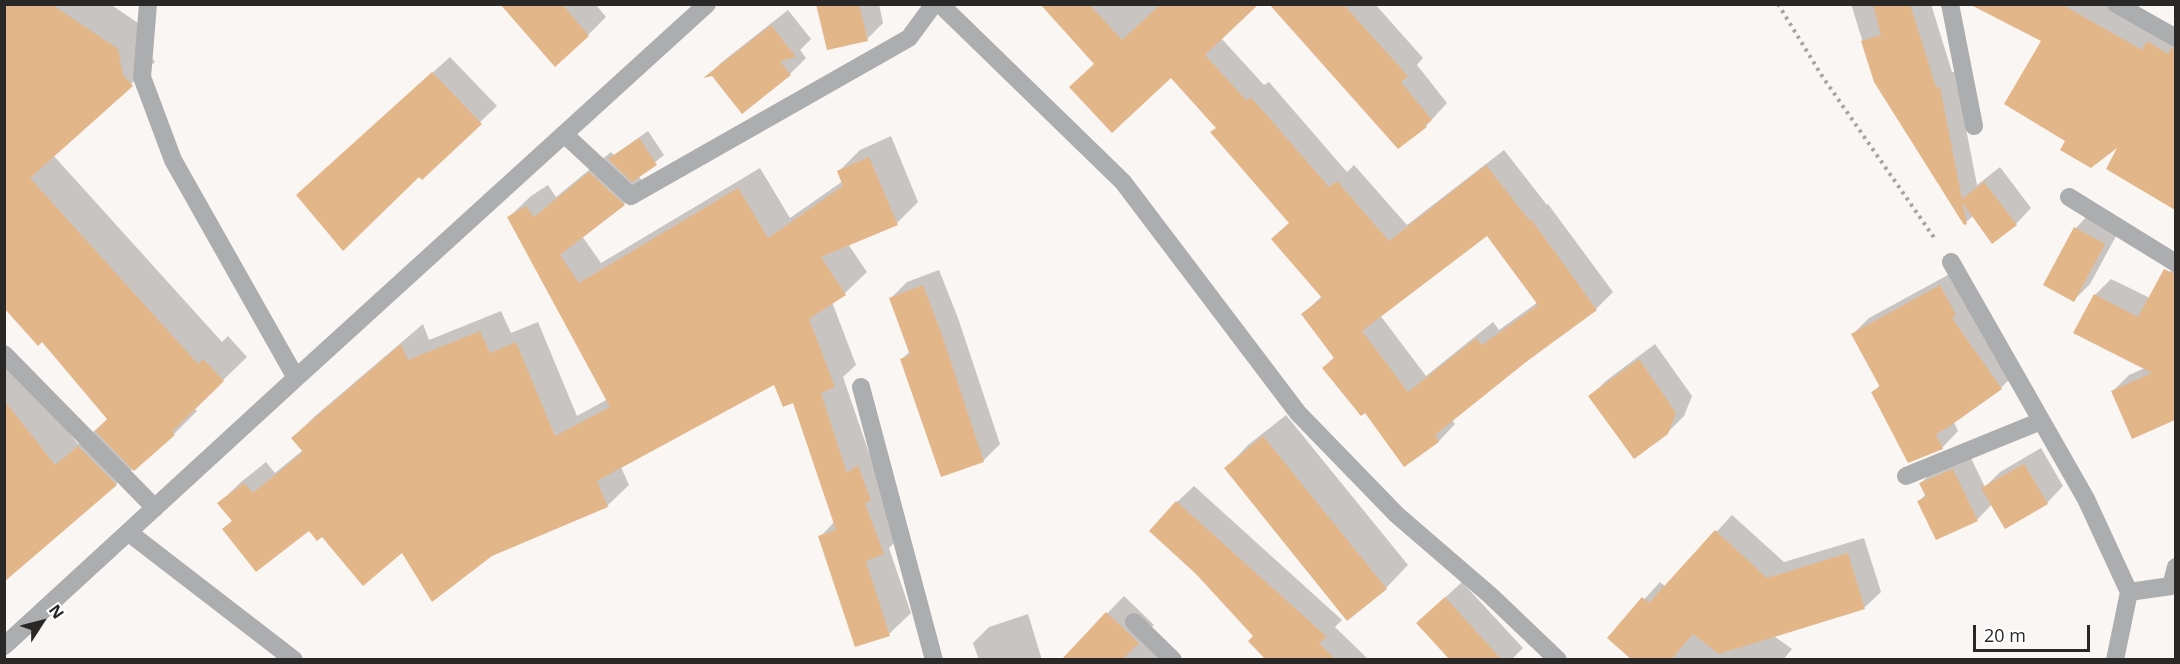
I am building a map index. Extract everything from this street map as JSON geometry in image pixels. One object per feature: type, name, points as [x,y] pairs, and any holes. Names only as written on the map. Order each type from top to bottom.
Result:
[{"type":"street","points":[[148,4],[142,77],[173,160],[296,378]]},
{"type":"street","points":[[4,646],[707,4]]},
{"type":"street","points":[[564,134],[631,196],[909,38],[934,4]]},
{"type":"street","points":[[940,4],[1123,182],[1298,414],[1396,515],[1491,596],[1558,660]]},
{"type":"street","points":[[1950,4],[1974,126]]},
{"type":"street","points":[[2116,4],[2175,38]]},
{"type":"street","points":[[2069,197],[2175,263]]},
{"type":"street","points":[[1951,262],[2086,499],[2128,592],[2115,660]]},
{"type":"street","points":[[4,354],[155,508]]},
{"type":"street","points":[[861,387],[934,660]]},
{"type":"street","points":[[1906,476],[2041,421]]},
{"type":"street","points":[[128,532],[294,660]]},
{"type":"street","points":[[2128,592],[2171,586],[2175,567]]},
{"type":"street","points":[[1134,622],[1173,660]]},
{"type":"path","points":[[1778,4],[1822,76],[1951,262]]},
{"type":"building","points":[[4,4],[51,4],[118,49],[123,75],[133,86],[30,178],[198,364],[203,359],[224,381],[172,432],[175,435],[134,471],[95,431],[107,419],[42,342],[38,346],[4,308]]},
{"type":"building","points":[[500,4],[562,4],[589,36],[555,67]]},
{"type":"building","points":[[816,4],[859,4],[868,41],[827,50]]},
{"type":"building","points":[[1040,4],[1089,4],[1122,40],[1161,4],[1259,4],[1205,55],[1247,101],[1251,97],[1329,187],[1337,181],[1389,241],[1486,165],[1529,220],[1531,219],[1597,310],[1526,362],[1435,435],[1439,442],[1404,467],[1365,413],[1361,416],[1322,368],[1334,358],[1301,314],[1322,298],[1271,239],[1289,223],[1210,132],[1216,128],[1171,78],[1112,133],[1069,87],[1094,64]],"holes":[[[1487,236],[1538,305],[1482,345],[1476,338],[1408,392],[1362,331]]]},
{"type":"building","points":[[1269,4],[1343,4],[1408,76],[1401,82],[1432,120],[1425,125],[1427,127],[1398,149]]},
{"type":"building","points":[[1873,4],[1910,4],[1936,87],[1940,87],[1962,199],[1984,182],[2017,225],[1992,244],[1962,202],[1967,224],[1964,225],[1874,82],[1861,41],[1881,35]]},
{"type":"building","points":[[1969,4],[2061,4],[2142,50],[2147,41],[2168,54],[2171,48],[2175,49],[2175,210],[2106,169],[2117,148],[2091,168],[2060,150],[2065,141],[2004,104],[2041,41]]},
{"type":"building","points":[[771,25],[796,57],[780,61],[791,75],[742,114],[712,76],[703,78]]},
{"type":"building","points":[[432,72],[482,124],[422,180],[419,177],[343,251],[296,195]]},
{"type":"building","points":[[639,138],[657,165],[632,182],[608,159]]},
{"type":"building","points":[[869,157],[898,225],[821,257],[846,295],[809,319],[835,387],[821,393],[847,473],[858,465],[871,501],[865,503],[884,554],[866,561],[890,636],[855,647],[818,536],[836,530],[793,403],[783,407],[774,385],[597,481],[608,507],[492,556],[432,602],[402,553],[363,586],[322,537],[317,541],[309,531],[256,572],[222,529],[232,521],[217,503],[244,483],[253,493],[303,452],[291,438],[401,344],[408,360],[480,331],[490,353],[516,342],[555,436],[610,407],[507,217],[526,206],[534,217],[589,172],[625,205],[560,255],[579,283],[738,188],[768,238],[843,186],[837,171]]},
{"type":"building","points":[[2074,227],[2105,244],[2074,302],[2043,285]]},
{"type":"building","points":[[2164,269],[2175,274],[2175,420],[2132,439],[2111,391],[2152,373],[2073,333],[2094,294],[2138,317]]},
{"type":"building","points":[[923,285],[984,462],[941,477],[900,359],[910,355],[889,298]]},
{"type":"building","points":[[1940,285],[1956,315],[1952,318],[2002,389],[1936,434],[1943,449],[1908,463],[1871,392],[1880,387],[1851,334]]},
{"type":"building","points":[[1639,359],[1676,413],[1668,434],[1634,459],[1588,396]]},
{"type":"building","points":[[4,400],[55,465],[78,446],[117,485],[4,582]]},
{"type":"building","points":[[1263,436],[1387,589],[1347,621],[1224,468]]},
{"type":"building","points":[[2024,464],[2048,504],[2005,529],[1981,488]]},
{"type":"building","points":[[1953,469],[1978,521],[1936,540],[1917,501],[1926,497],[1919,483]]},
{"type":"building","points":[[1176,501],[1327,637],[1319,643],[1336,660],[1266,660],[1248,641],[1253,636],[1196,574],[1149,531]]},
{"type":"building","points":[[1715,530],[1767,578],[1848,553],[1865,609],[1719,654],[1693,634],[1671,660],[1632,660],[1607,638],[1642,597],[1649,603]]},
{"type":"building","points":[[1445,597],[1502,660],[1450,660],[1416,623]]},
{"type":"building","points":[[1106,612],[1139,643],[1122,660],[1061,660]]}]
